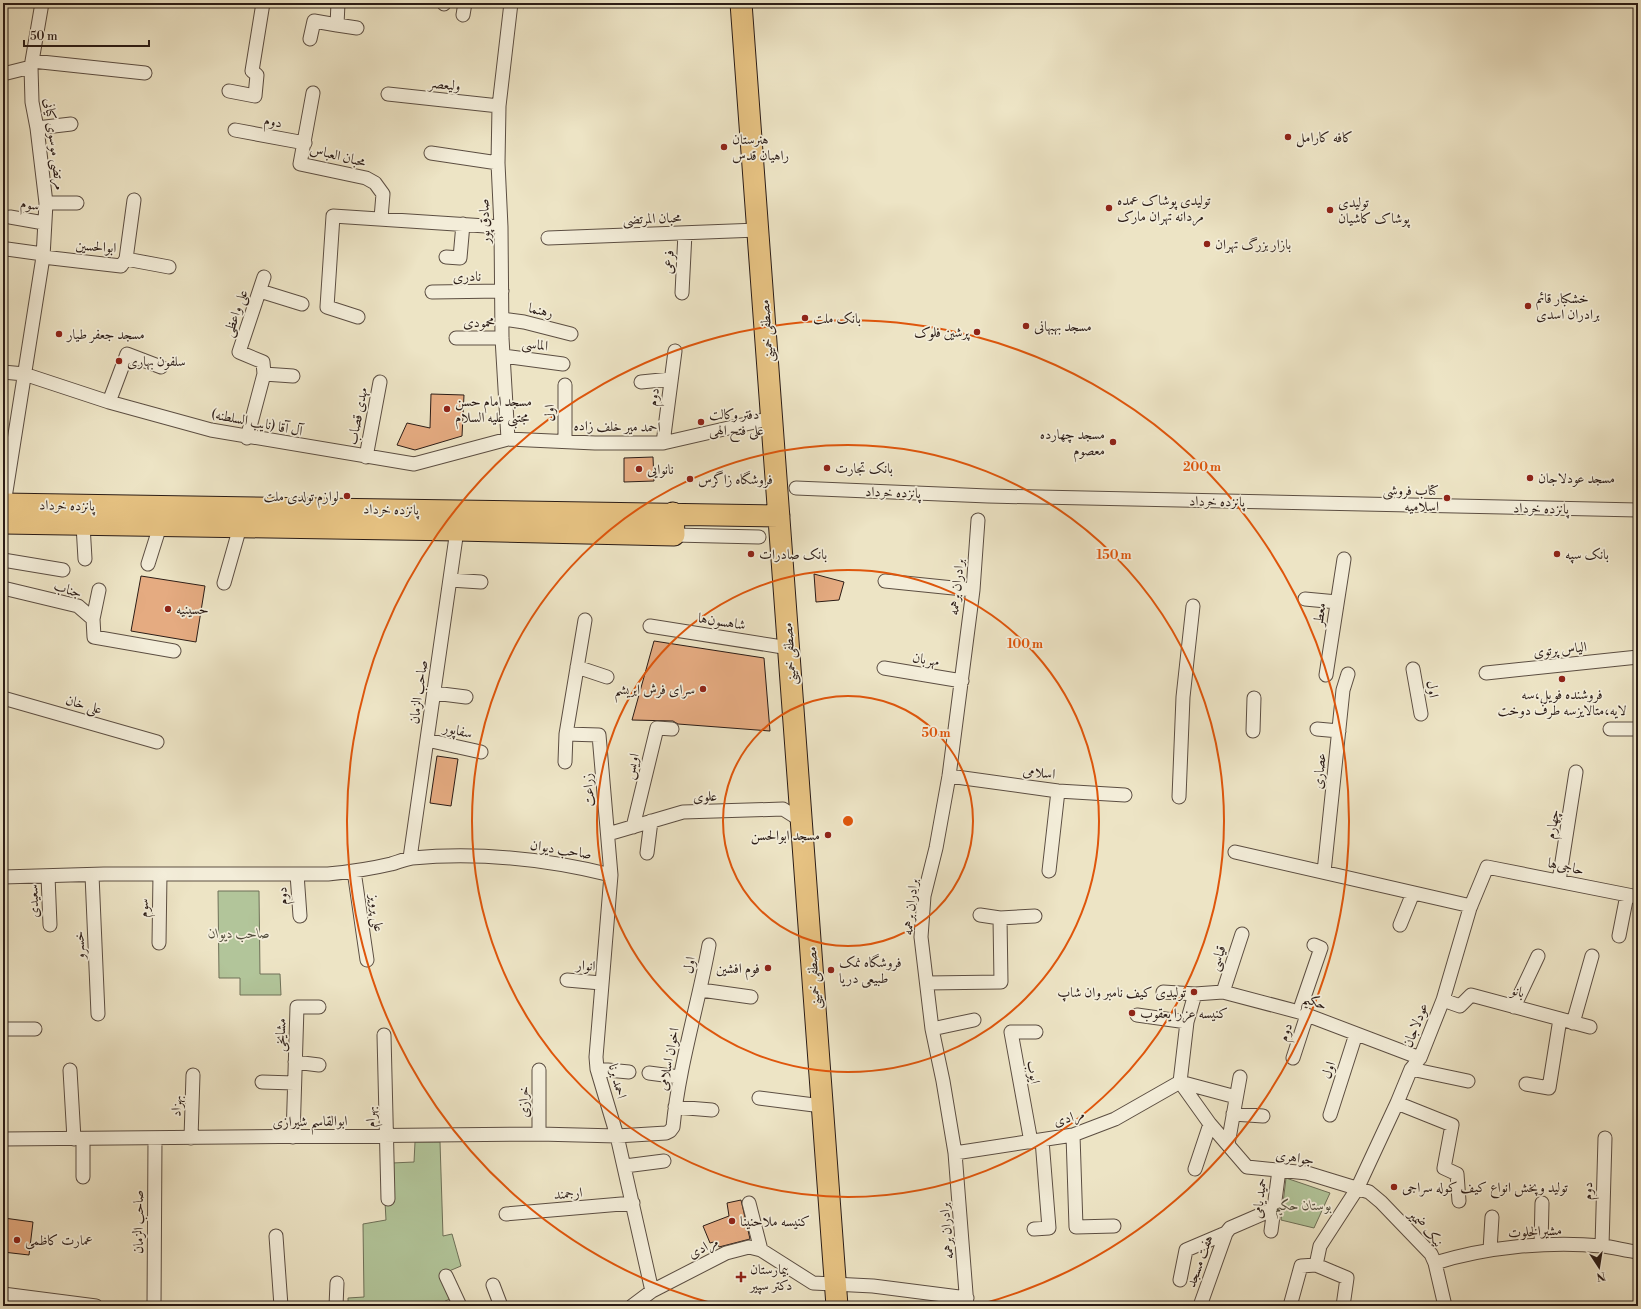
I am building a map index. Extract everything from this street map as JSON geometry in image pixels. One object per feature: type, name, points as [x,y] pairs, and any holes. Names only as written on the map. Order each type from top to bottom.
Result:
[{"type":"main road","name":"مصطفی خمینی","points":[[741,3],[837,1306]]},
{"type":"main road","name":"پانزده خرداد","points":[[3,510],[282,518],[457,530],[674,535]]},
{"type":"main road","name":"پانزده خرداد","points":[[3,510],[83,525],[240,527],[282,518],[673,513],[779,516]]},
{"type":"main road","points":[[673,513],[674,535]]},
{"type":"street","name":"مرتضی موسوی کیانی","points":[[3,510],[43,256],[46,202],[38,128],[32,102],[32,64],[42,3]]},
{"type":"street","points":[[229,91],[255,96],[257,75],[252,71],[263,3]]},
{"type":"street","points":[[337,25],[338,3]]},
{"type":"street","name":"صادق پور","points":[[508,439],[502,338],[501,227],[498,163],[499,106],[511,3]]},
{"type":"street","points":[[310,39],[314,21],[357,28]]},
{"type":"street","points":[[3,74],[32,64],[145,73]]},
{"type":"street","name":"محبان العباس","points":[[313,93],[300,164],[366,178],[375,183],[383,194],[381,218]]},
{"type":"street","name":"ولیعصر","points":[[388,94],[499,106]]},
{"type":"street","points":[[38,128],[70,124]]},
{"type":"street","name":"دوم","points":[[235,130],[305,143]]},
{"type":"street","points":[[431,153],[498,163]]},
{"type":"street","points":[[126,259],[134,200]]},
{"type":"street","points":[[46,202],[77,203]]},
{"type":"street","points":[[358,317],[327,307],[333,216],[501,227]]},
{"type":"street","name":"سوم","points":[[10,217],[44,223]]},
{"type":"street","points":[[446,257],[460,258],[463,224]]},
{"type":"street","name":"محبان المرتضی","points":[[548,238],[758,230]]},
{"type":"street","name":"فرعی","points":[[682,293],[685,233]]},
{"type":"street","points":[[7,249],[43,256]]},
{"type":"street","name":"ابوالحسین","points":[[43,256],[121,266],[126,259],[169,267]]},
{"type":"street","name":"علی واعظی","points":[[264,277],[239,352],[263,362],[264,374]]},
{"type":"street","points":[[260,291],[302,304]]},
{"type":"street","name":"نادری","points":[[432,292],[502,291]]},
{"type":"street","name":"رهنما","points":[[503,319],[524,322],[571,334]]},
{"type":"street","name":"محمودی","points":[[456,338],[502,338]]},
{"type":"street","name":"دوم","points":[[663,443],[675,350]]},
{"type":"street","points":[[109,402],[127,354],[161,367]]},
{"type":"street","name":"الماسی","points":[[503,356],[562,364]]},
{"type":"street","name":"آل آقا (نایب السلطنه)","points":[[3,372],[24,374],[109,402],[211,430],[247,438],[414,464],[508,439]]},
{"type":"street","points":[[247,438],[264,374],[293,376]]},
{"type":"street","name":"دوم","points":[[641,382],[671,379]]},
{"type":"street","name":"مهدی قصاب","points":[[366,457],[380,382]]},
{"type":"street","name":"اول","points":[[565,385],[565,441]]},
{"type":"street","name":"احمد میر خلف زاده","points":[[508,439],[595,443],[663,443],[772,418]]},
{"type":"street","name":"پانزده خرداد","points":[[796,488],[988,496],[1638,510]]},
{"type":"street","name":"برادران برهمه","points":[[835,1284],[874,1286],[967,1302],[955,1153],[943,1081],[932,1029],[928,983],[921,937],[924,896],[936,848],[949,776],[962,682],[973,590],[978,520]]},
{"type":"street","points":[[83,525],[85,560]]},
{"type":"street","points":[[148,564],[160,526]]},
{"type":"street","points":[[224,583],[240,527]]},
{"type":"street","name":"صاحب الزمان","points":[[410,858],[457,530]]},
{"type":"street","name":"پانزده خرداد","points":[[674,535],[759,537]]},
{"type":"street","name":"معطر","points":[[1326,675],[1344,559]]},
{"type":"street","points":[[3,560],[63,570]]},
{"type":"street","points":[[450,580],[481,582]]},
{"type":"street","points":[[885,581],[973,590]]},
{"type":"street","name":"جناب","points":[[3,588],[78,606],[94,619]]},
{"type":"street","points":[[99,590],[94,619],[94,638],[174,651]]},
{"type":"street","points":[[1305,599],[1337,602]]},
{"type":"street","points":[[1179,797],[1183,697],[1193,606]]},
{"type":"street","points":[[565,762],[566,734],[585,620]]},
{"type":"street","name":"شاهسون‌ها","points":[[650,626],[789,648]]},
{"type":"street","name":"الیاس پرتوی","points":[[1486,673],[1638,657]]},
{"type":"street","points":[[577,667],[607,677]]},
{"type":"street","name":"مهربان","points":[[884,668],[962,682]]},
{"type":"street","name":"اول","points":[[1413,669],[1421,714]]},
{"type":"street","name":"عصاری","points":[[1324,872],[1343,690],[1348,674]]},
{"type":"street","points":[[434,693],[466,697]]},
{"type":"street","name":"علی خان","points":[[3,698],[157,742]]},
{"type":"street","points":[[1253,731],[1254,698]]},
{"type":"street","name":"اویس","points":[[633,827],[657,728],[672,729]]},
{"type":"street","points":[[1317,729],[1339,731]]},
{"type":"street","points":[[1610,729],[1638,729]]},
{"type":"street","name":"زراعت","points":[[566,734],[599,735],[611,875]]},
{"type":"street","name":"سفاپور","points":[[428,740],[481,752]]},
{"type":"street","name":"چهارم","points":[[1559,881],[1576,772]]},
{"type":"street","name":"اسلامی","points":[[949,776],[1058,791],[1125,795]]},
{"type":"street","points":[[1049,871],[1058,791]]},
{"type":"street","name":"علوی","points":[[608,834],[683,812],[783,809],[802,821]]},
{"type":"street","points":[[647,853],[651,822]]},
{"type":"street","points":[[1235,852],[1471,906]]},
{"type":"street","name":"صاحب دیوان","points":[[3,877],[160,874],[297,874],[354,871],[392,864],[410,858],[477,856],[536,860],[611,875]]},
{"type":"street","name":"حاجی‌ها","points":[[1487,866],[1633,896]]},
{"type":"street","name":"عودلاجان","points":[[1358,1189],[1397,1103],[1410,1069],[1420,1058],[1443,1000],[1471,906],[1487,866]]},
{"type":"street","name":"علی پرویز","points":[[354,871],[368,960]]},
{"type":"street","name":"سوم","points":[[159,943],[160,874]]},
{"type":"street","name":"دوم","points":[[297,874],[300,916]]},
{"type":"street","name":"خسرو","points":[[92,875],[98,1014]]},
{"type":"street","name":"احمد برنا","points":[[611,875],[601,983],[596,1057],[597,1069],[625,1166],[652,1292]]},
{"type":"street","name":"سعیدی","points":[[48,876],[50,925]]},
{"type":"street","points":[[1400,925],[1413,892]]},
{"type":"street","points":[[1619,936],[1633,896]]},
{"type":"street","points":[[980,915],[1000,918],[1035,916]]},
{"type":"street","points":[[928,983],[1001,982],[1000,918]]},
{"type":"street","name":"قیاسی","points":[[1223,992],[1242,934]]},
{"type":"street","name":"اول","points":[[701,990],[709,945]]},
{"type":"street","name":"دوم","points":[[1293,1058],[1303,1013],[1321,948],[1314,946]]},
{"type":"street","points":[[1514,1007],[1538,956]]},
{"type":"street","points":[[1573,1023],[1592,956]]},
{"type":"street","name":"انوار","points":[[567,980],[601,983]]},
{"type":"street","points":[[701,990],[751,997]]},
{"type":"street","name":"اخوان اسلامی","points":[[617,1136],[666,1133],[673,1127],[680,1077],[701,990]]},
{"type":"street","name":"حکیم","points":[[1163,992],[1195,994],[1223,992],[1303,1013],[1420,1058]]},
{"type":"street","points":[[1195,994],[1187,1022],[1180,1082],[1236,1097]]},
{"type":"street","name":"بانو","points":[[1443,1000],[1460,1006],[1470,996],[1590,1027]]},
{"type":"street","name":"مشایخی","points":[[293,1138],[297,1007],[319,1007]]},
{"type":"street","points":[[1137,1015],[1187,1022]]},
{"type":"street","points":[[1526,1084],[1549,1088],[1560,1019]]},
{"type":"street","points":[[932,1029],[974,1020]]},
{"type":"street","points":[[3,1029],[35,1029]]},
{"type":"street","name":"ایوب","points":[[1036,1032],[1011,1032],[1036,1141]]},
{"type":"street","name":"اول","points":[[1330,1115],[1356,1034]]},
{"type":"street","name":"بهرام","points":[[384,1035],[388,1199]]},
{"type":"street","name":"مشایخی","points":[[295,1062],[319,1065]]},
{"type":"street","points":[[597,1069],[629,1072]]},
{"type":"street","points":[[1410,1069],[1468,1081]]},
{"type":"street","points":[[70,1070],[83,1177]]},
{"type":"street","name":"خرازی","points":[[539,1070],[539,1134]]},
{"type":"street","points":[[649,1073],[680,1077]]},
{"type":"street","name":"بهزاد","points":[[191,1138],[193,1075]]},
{"type":"street","points":[[1228,1144],[1240,1077]]},
{"type":"street","points":[[262,1082],[294,1083]]},
{"type":"street","name":"جواهری","points":[[1180,1082],[1210,1124],[1247,1167],[1307,1173],[1358,1189]]},
{"type":"street","name":"مرادی","points":[[955,1153],[1073,1135],[1115,1119],[1180,1082]]},
{"type":"street","points":[[759,1098],[822,1106]]},
{"type":"street","points":[[1397,1103],[1452,1125],[1444,1168],[1457,1174],[1459,1201]]},
{"type":"street","points":[[675,1107],[712,1110]]},
{"type":"street","points":[[1233,1114],[1263,1116]]},
{"type":"street","points":[[1195,1169],[1210,1124]]},
{"type":"street","name":"ابوالقاسم شیرازی","points":[[3,1139],[293,1138],[539,1134],[617,1136]]},
{"type":"street","points":[[1073,1135],[1076,1227],[1114,1226]]},
{"type":"street","name":"دوم","points":[[1602,1246],[1605,1138]]},
{"type":"street","name":"صاحب الزمان","points":[[154,1306],[155,1139]]},
{"type":"street","points":[[1034,1229],[1049,1228],[1036,1141]]},
{"type":"street","points":[[625,1166],[664,1162]]},
{"type":"street","name":"حمید یامی","points":[[1271,1231],[1279,1170]]},
{"type":"street","points":[[1316,1265],[1320,1246],[1358,1189]]},
{"type":"street","name":"نیک ضمیر","points":[[1358,1189],[1369,1192],[1381,1202],[1425,1247],[1435,1263],[1445,1306]]},
{"type":"street","name":"ارجمند","points":[[506,1214],[633,1203]]},
{"type":"street","points":[[749,1203],[761,1250]]},
{"type":"street","points":[[1540,1245],[1542,1203]]},
{"type":"street","name":"هفت مسجد","points":[[1200,1306],[1226,1233],[1236,1223],[1274,1209]]},
{"type":"street","points":[[1490,1250],[1492,1217]]},
{"type":"street","points":[[1180,1280],[1186,1250],[1226,1233]]},
{"type":"street","points":[[276,1236],[281,1306]]},
{"type":"street","name":"مشیرالخلوت","points":[[1435,1263],[1458,1256],[1490,1250],[1540,1245],[1602,1246],[1638,1252]]},
{"type":"street","name":"مرادی","points":[[632,1306],[652,1292],[726,1253],[749,1247],[761,1250],[813,1283],[835,1284]]},
{"type":"street","points":[[1290,1306],[1301,1266],[1316,1265],[1347,1278],[1343,1306]]},
{"type":"street","points":[[446,1276],[460,1306]]},
{"type":"street","points":[[336,1306],[337,1282]]},
{"type":"street","points":[[493,1285],[501,1306]]},
{"type":"street","points":[[3,1294],[29,1301],[96,1306]]},
{"type":"green space","name":"صاحب دیوان","points":[[218,891],[259,891],[260,974],[280,974],[281,995],[240,995],[240,978],[219,978]]},
{"type":"green space","points":[[415,1142],[440,1142],[443,1236],[452,1234],[461,1266],[442,1274],[453,1298],[445,1301],[445,1306],[348,1306],[348,1298],[364,1297],[363,1224],[386,1220],[385,1202],[392,1163],[414,1162]]},
{"type":"green space","name":"بوستان حکیم","points":[[1286,1178],[1330,1193],[1314,1228],[1281,1220]]},
{"type":"building","name":"مسجد امام حسن مجتبی علیه السلام","points":[[431,394],[464,395],[462,436],[415,450],[397,445],[407,423],[430,428]]},
{"type":"building","name":"نانوایی","points":[[653,457],[654,481],[624,482],[624,458]]},
{"type":"building","points":[[814,574],[844,582],[839,600],[816,602]]},
{"type":"building","name":"حسینیه","points":[[141,576],[205,586],[196,642],[131,631]]},
{"type":"building","name":"سرای فرش ابریشم","points":[[654,641],[764,658],[770,731],[678,724],[673,721],[632,720]]},
{"type":"building","points":[[437,756],[458,759],[451,806],[430,803]]},
{"type":"building","name":"کنیسه ملاحنینا","points":[[741,1200],[750,1239],[719,1247],[717,1241],[710,1243],[703,1226],[729,1216],[727,1203]]},
{"type":"building","name":"عمارت کاظمی","points":[[4,1218],[33,1222],[29,1255],[3,1252]]},
{"type":"place","name":"کافه کارامل","points":[[1288,137]]},
{"type":"place","name":"هنرستان راهیان قدس","points":[[724,147]]},
{"type":"place","name":"تولیدی پوشاک عمده مردانه تهران مارک","points":[[1109,208]]},
{"type":"place","name":"تولیدی پوشاک کاشیان","points":[[1330,210]]},
{"type":"place","name":"بازار بزرگ تهران","points":[[1207,244]]},
{"type":"place","name":"خشکبار قائم برادران اسدی","points":[[1528,306]]},
{"type":"place","name":"بانک ملت","points":[[805,318]]},
{"type":"place","name":"مسجد بهبهانی","points":[[1026,326]]},
{"type":"place","name":"پرشین فلوک","points":[[977,332]]},
{"type":"place","name":"مسجد جعفر طیار","points":[[59,334]]},
{"type":"place","name":"سلفون بهاری","points":[[119,361]]},
{"type":"place","name":"مسجد امام حسن مجتبی علیه السلام","points":[[447,409]]},
{"type":"place","name":"دفتر وکالت علی فتح الهی","points":[[701,422]]},
{"type":"place","name":"مسجد چهارده معصوم","points":[[1113,442]]},
{"type":"place","name":"بانک تجارت","points":[[827,468]]},
{"type":"place","name":"نانوایی","points":[[639,469]]},
{"type":"place","name":"مسجد عودلاجان","points":[[1530,478]]},
{"type":"place","name":"فروشگاه زاگرس","points":[[690,479]]},
{"type":"place","name":"لوازم تولدی ملت","points":[[347,496]]},
{"type":"place","name":"کتاب فروشی اسلامیه","points":[[1447,498]]},
{"type":"place","name":"بانک صادرات","points":[[751,554]]},
{"type":"place","name":"بانک سپه","points":[[1557,554]]},
{"type":"place","name":"حسینیه","points":[[168,609]]},
{"type":"place","name":"فروشنده فویل،سه لایه،متالایزسه طرف دوخت","points":[[1562,679]]},
{"type":"place","name":"سرای فرش ابریشم","points":[[703,689]]},
{"type":"place","name":"مسجد ابوالحسن","points":[[828,835]]},
{"type":"place","name":"فوم افشین","points":[[768,968]]},
{"type":"place","name":"فروشگاه نمک طبیعی دریا","points":[[831,970]]},
{"type":"place","name":"تولیدی کیف نامبر وان شاپ","points":[[1194,992]]},
{"type":"place","name":"کنیسه عزرا یعقوب","points":[[1132,1013]]},
{"type":"place","name":"تولید وپخش انواع کیف کوله سراجی","points":[[1394,1187]]},
{"type":"place","name":"کنیسه ملاحنینا","points":[[732,1221]]},
{"type":"place","name":"عمارت کاظمی","points":[[17,1240]]},
{"type":"place","name":"بیمارستان دکتر سپیر","points":[[741,1277]]}]
